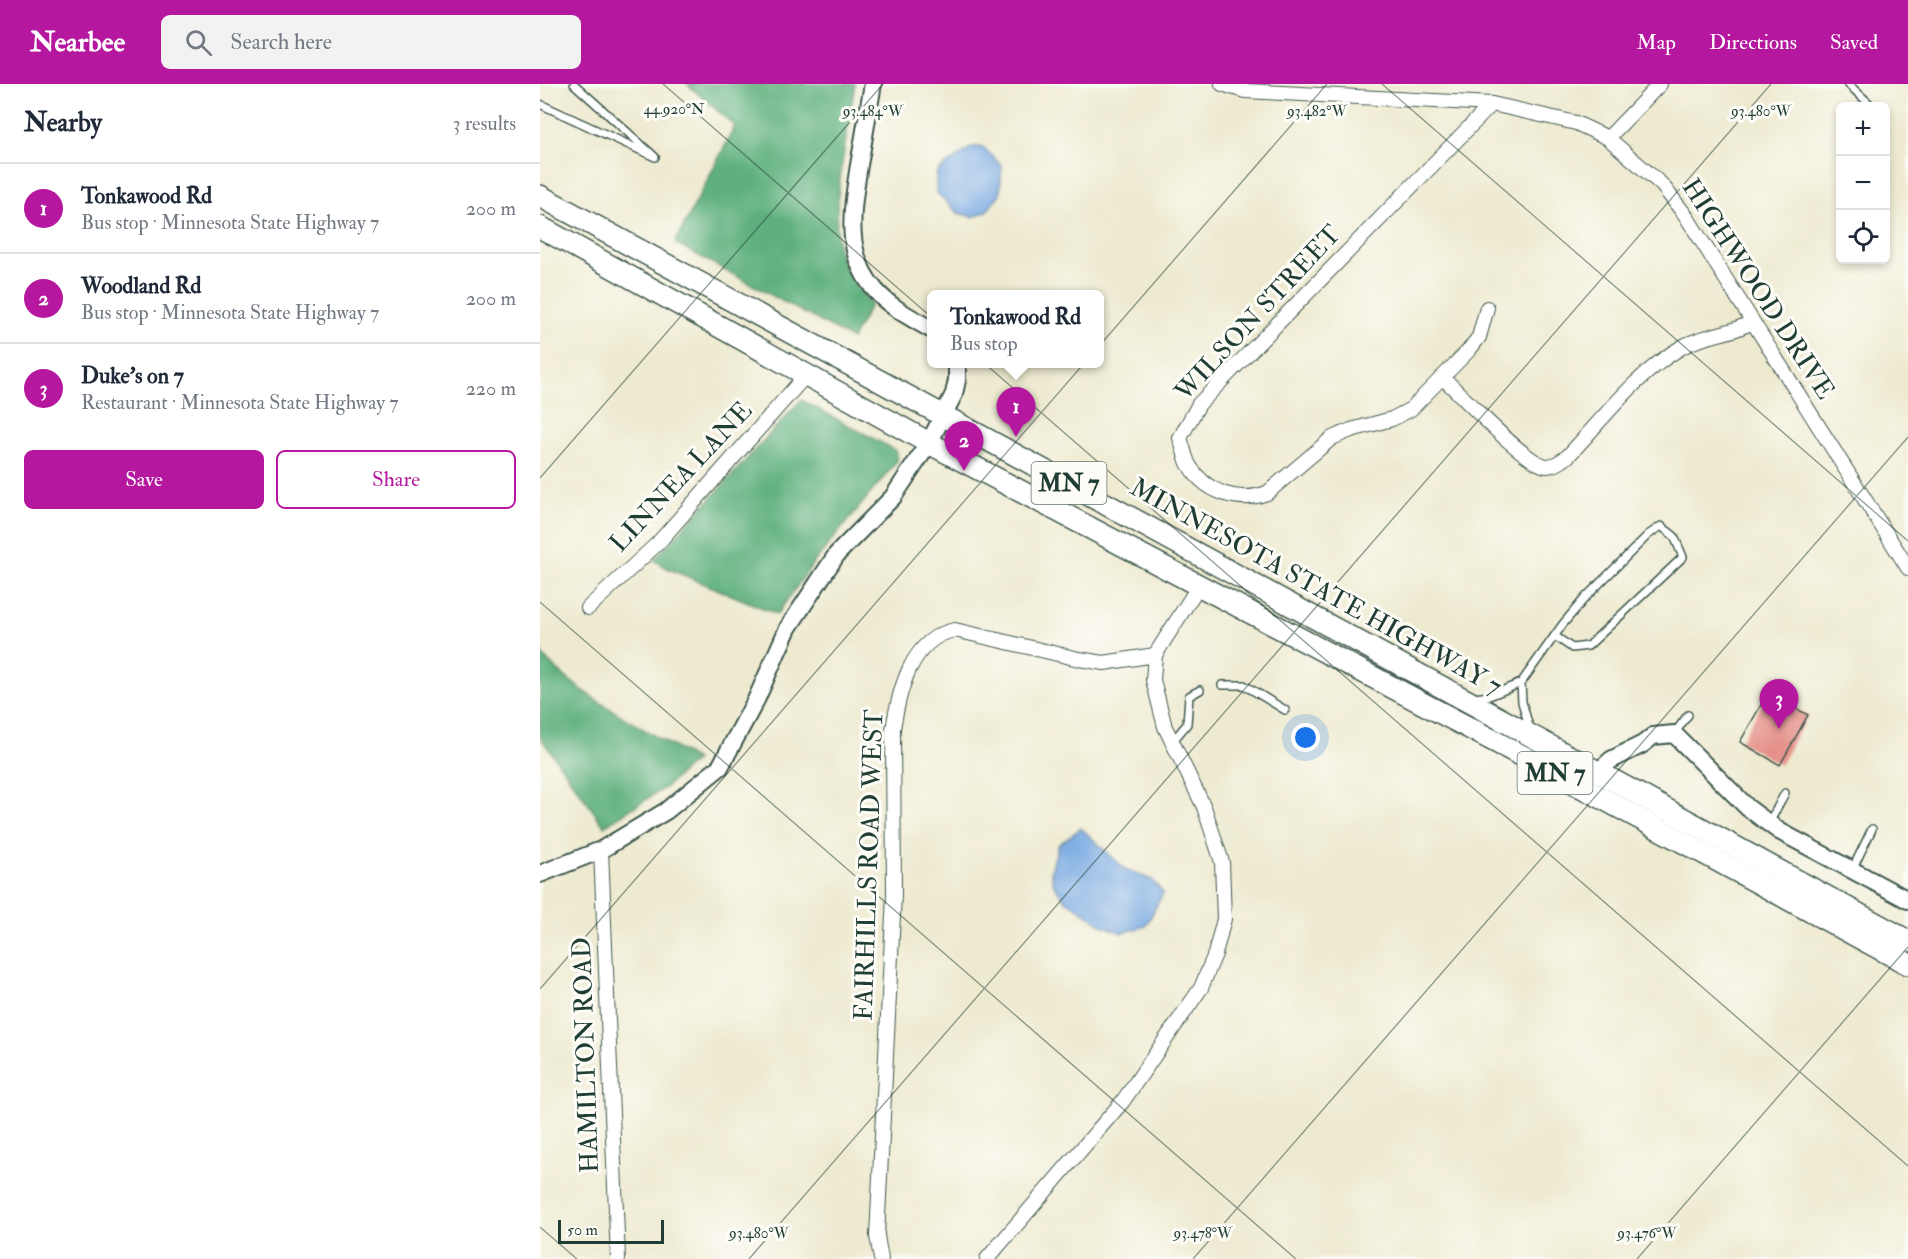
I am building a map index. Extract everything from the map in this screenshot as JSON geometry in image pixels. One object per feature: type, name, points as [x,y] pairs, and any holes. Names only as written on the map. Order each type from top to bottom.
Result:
[{"type":"main road","name":"MINNESOTA STATE HIGHWAY 7","points":[[540,196],[1908,940]]},
{"type":"main road","name":"MINNESOTA STATE HIGHWAY 7","points":[[540,227],[929,443],[1198,587],[1545,767],[1908,964]]},
{"type":"street","points":[[873,84],[851,215],[853,246],[863,273],[877,292],[899,311],[927,327]]},
{"type":"street","name":"HIGHWOOD DRIVE","points":[[1222,84],[1245,91],[1492,104],[1576,123],[1608,138],[1662,185],[1686,216],[1908,568]]},
{"type":"street","points":[[1608,138],[1660,84]]},
{"type":"street","name":"WILSON STREET","points":[[1487,308],[1479,337],[1443,378],[1411,409],[1392,419],[1351,430],[1332,438],[1314,450],[1285,481],[1255,498],[1230,496],[1201,480],[1188,463],[1180,438],[1199,404],[1492,104]]},
{"type":"street","points":[[1443,378],[1527,458],[1548,466],[1558,464],[1568,456],[1649,372],[1666,358],[1685,346],[1706,338],[1734,332],[1752,322]]},
{"type":"street","points":[[540,874],[601,850],[666,811],[720,767],[756,700],[788,628],[837,554],[893,496],[929,443],[945,415],[957,380],[957,368]]},
{"type":"street","name":"LINNEA LANE","points":[[588,608],[658,543],[806,375]]},
{"type":"street","points":[[987,1259],[1123,1101],[1201,988],[1215,954],[1224,919],[1222,862],[1215,834],[1157,705],[1153,680],[1155,655],[1198,587]]},
{"type":"street","name":"FAIRHILLS ROAD WEST","points":[[881,1259],[877,1236],[894,895],[892,738],[897,702],[907,676],[929,640],[941,632],[955,630],[1096,662],[1130,661],[1155,655]]},
{"type":"street","points":[[1598,772],[1611,760],[1643,744],[1653,736],[1674,734],[1748,808],[1769,823],[1908,900]]},
{"type":"street","name":"HAMILTON ROAD","points":[[601,850],[618,1259]]},
{"type":"lane","points":[[540,104],[655,157],[574,84]]},
{"type":"lane","points":[[1848,84],[1868,102]]},
{"type":"lane","points":[[1465,700],[1489,696],[1521,683],[1555,636],[1585,598],[1648,535],[1661,526],[1674,536],[1683,557],[1588,646],[1572,648],[1555,636]]},
{"type":"lane","points":[[1521,683],[1522,702],[1531,736]]},
{"type":"lane","points":[[1222,685],[1244,685],[1285,710]]},
{"type":"lane","points":[[1172,742],[1187,724],[1189,696],[1200,690]]},
{"type":"lane","points":[[1674,734],[1688,715]]},
{"type":"lane","points":[[1769,823],[1785,794]]},
{"type":"lane","points":[[1852,870],[1872,829]]},
{"type":"green space","points":[[687,84],[855,84],[838,194],[837,237],[846,267],[871,304],[852,339],[675,243],[735,126]]},
{"type":"green space","points":[[801,400],[895,450],[898,460],[815,561],[777,614],[669,569],[654,560]]},
{"type":"green space","points":[[540,651],[569,680],[590,695],[696,760],[666,787],[604,826],[540,737]]},
{"type":"water","points":[[972,147],[983,147],[1002,166],[1000,194],[987,211],[973,217],[958,213],[936,192],[936,175],[939,170]]},
{"type":"water","points":[[1081,828],[1125,869],[1152,880],[1163,893],[1146,926],[1122,933],[1104,926],[1064,899],[1053,883],[1051,871],[1058,845]]},
{"type":"building","points":[[1768,693],[1808,715],[1780,765],[1740,742]]},
{"type":"place","name":"Tonkawood Rd","points":[[1016,437]]},
{"type":"place","name":"Woodland Rd","points":[[964,471]]},
{"type":"place","name":"Duke's on 7","points":[[1779,729]]}]
